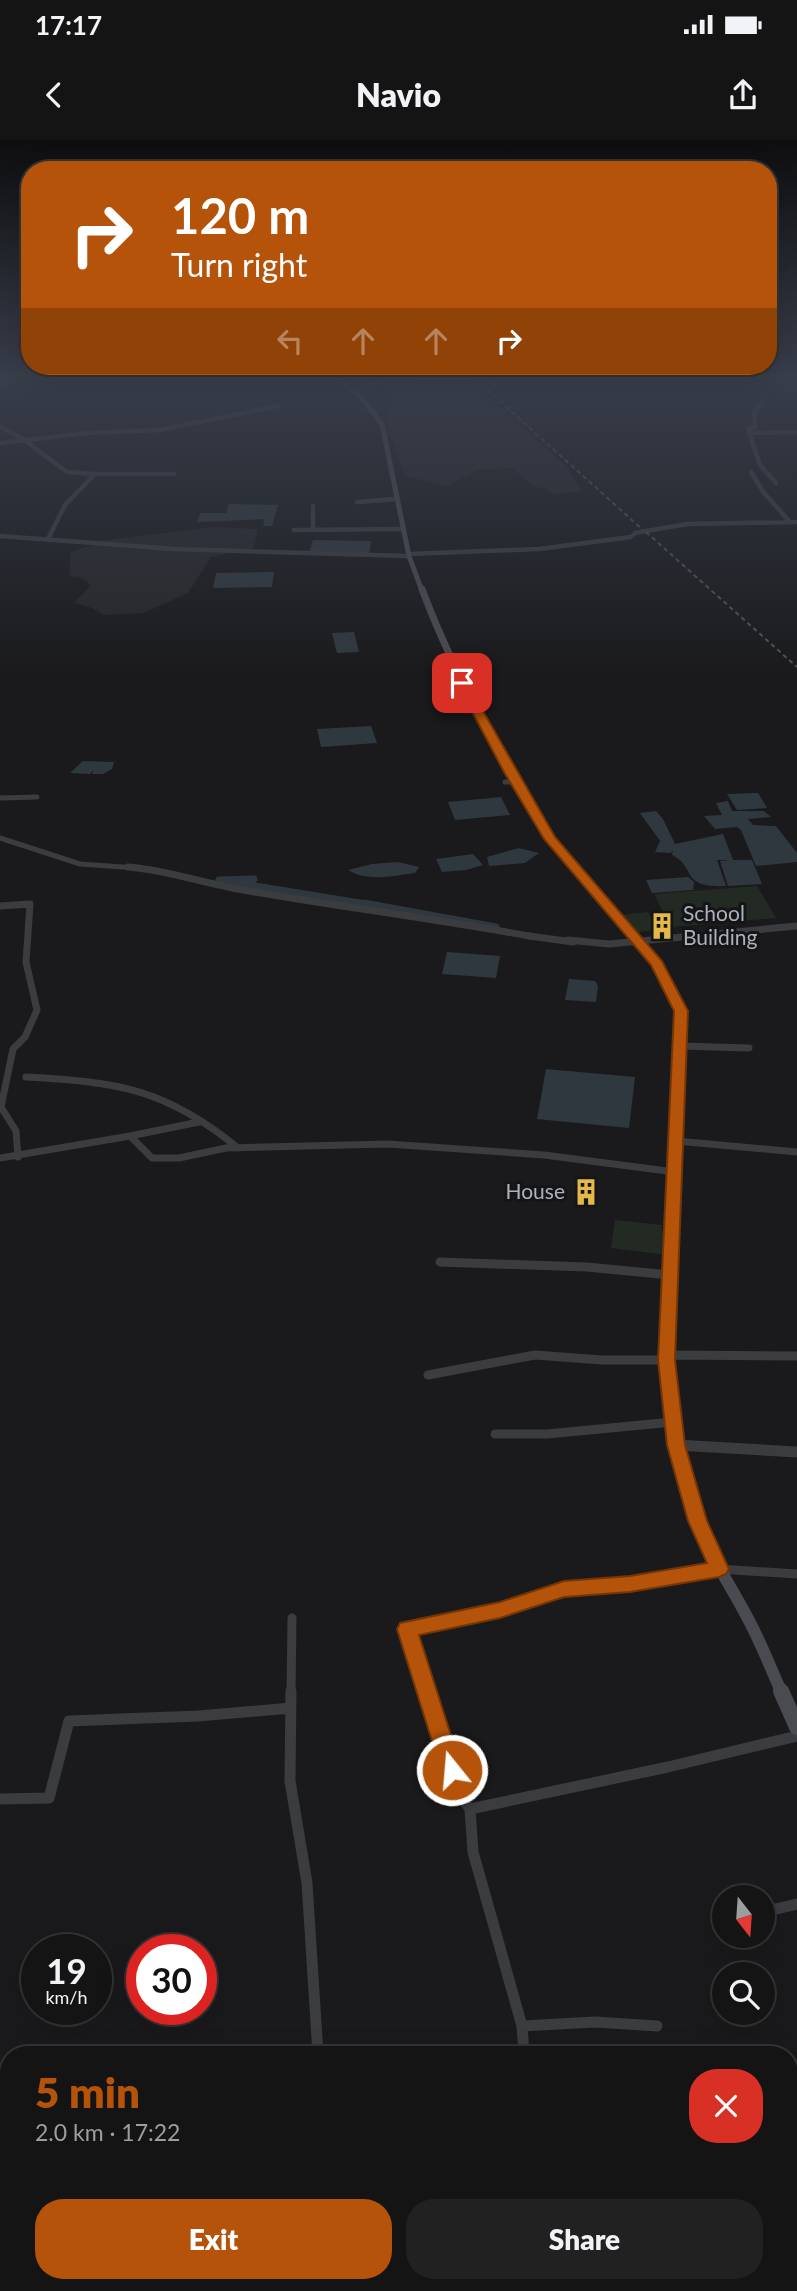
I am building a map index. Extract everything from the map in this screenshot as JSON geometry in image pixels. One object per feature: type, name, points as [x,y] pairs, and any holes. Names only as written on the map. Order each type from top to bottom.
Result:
[{"type":"main road","points":[[392,474],[409,555],[468,703],[550,839],[657,964],[681,1011],[667,1360],[676,1445],[697,1521],[719,1569],[747,1616],[797,1727]]},
{"type":"street","points":[[48,539],[65,505],[95,474]]},
{"type":"street","points":[[752,474],[764,493],[794,522]]},
{"type":"street","points":[[768,474],[776,483]]},
{"type":"street","points":[[357,502],[396,499]]},
{"type":"street","points":[[313,506],[313,529]]},
{"type":"street","points":[[0,536],[196,550],[409,555],[539,549],[631,537],[635,533],[687,524],[794,522]]},
{"type":"street","points":[[294,530],[402,529]]},
{"type":"street","points":[[505,782],[516,782]]},
{"type":"street","points":[[0,798],[37,797]]},
{"type":"street","points":[[0,838],[80,864],[150,869],[246,891],[420,916],[573,942],[607,946],[638,941]]},
{"type":"street","points":[[0,906],[30,904],[24,935],[27,971],[39,1006],[21,1044],[13,1049],[1,1107],[2,1114],[16,1131],[18,1157]]},
{"type":"street","points":[[551,939],[609,944],[797,926]]},
{"type":"street","points":[[680,1046],[749,1048]]},
{"type":"street","points":[[26,1077],[85,1080],[131,1087],[215,1128],[238,1148]]},
{"type":"street","points":[[0,1158],[18,1157],[199,1122]]},
{"type":"street","points":[[130,1136],[152,1158],[179,1158],[238,1148],[312,1144],[455,1147],[675,1172]]},
{"type":"street","points":[[676,1141],[797,1152]]},
{"type":"street","points":[[440,1262],[587,1267],[670,1275]]},
{"type":"street","points":[[428,1375],[535,1355],[602,1360],[667,1360],[673,1355],[797,1356]]},
{"type":"street","points":[[495,1434],[547,1434],[673,1422]]},
{"type":"street","points":[[676,1445],[797,1452]]},
{"type":"street","points":[[523,2046],[522,2026],[472,1853],[470,1809],[458,1793],[407,1629],[500,1610],[564,1589],[630,1584],[719,1569],[781,1576],[797,1574]]},
{"type":"street","points":[[292,1618],[290,1781],[307,1883],[317,2046]]},
{"type":"street","points":[[0,1799],[49,1798],[69,1721],[198,1716],[291,1708]]},
{"type":"street","points":[[470,1809],[668,1767],[797,1736]]},
{"type":"street","points":[[775,1909],[797,1904]]},
{"type":"street","points":[[522,2026],[595,2022],[657,2026]]},
{"type":"shaded area","points":[[404,474],[469,474],[447,486]]},
{"type":"shaded area","points":[[520,474],[572,474],[582,491],[553,494],[534,486]]},
{"type":"shaded area","points":[[229,504],[278,505],[272,526],[263,526],[265,519],[197,522],[200,513],[226,513]]},
{"type":"shaded area","points":[[213,527],[258,529],[254,548],[211,557],[188,593],[143,613],[104,615],[74,603],[91,585],[82,578],[69,576],[71,552],[107,540]]},
{"type":"shaded area","points":[[313,540],[371,541],[369,555],[309,553]]},
{"type":"shaded area","points":[[274,572],[272,587],[213,588],[216,573]]},
{"type":"shaded area","points":[[354,632],[359,652],[337,653],[332,633]]},
{"type":"shaded area","points":[[371,726],[377,743],[321,747],[317,729]]},
{"type":"shaded area","points":[[83,761],[114,762],[112,769],[103,774],[92,774],[93,770],[90,774],[70,773]]},
{"type":"shaded area","points":[[758,793],[767,808],[737,810],[727,794]]},
{"type":"shaded area","points":[[501,797],[510,815],[455,820],[448,802]]},
{"type":"shaded area","points":[[728,801],[732,811],[764,811],[771,817],[748,819],[753,825],[776,826],[797,853],[797,862],[756,866],[741,830],[737,827],[715,829],[704,816],[722,815],[716,803]]},
{"type":"shaded area","points":[[656,811],[675,844],[723,834],[733,860],[752,860],[762,884],[728,886],[720,861],[730,860],[717,860],[726,886],[711,886],[695,880],[680,860],[672,855],[673,850],[671,853],[655,852],[660,841],[640,813]]},
{"type":"shaded area","points":[[519,848],[539,853],[525,863],[489,866],[487,857]]},
{"type":"shaded area","points":[[473,854],[483,865],[466,870],[442,872],[436,859]]},
{"type":"shaded area","points":[[398,862],[419,867],[415,873],[380,877],[364,876],[348,870],[372,864]]},
{"type":"shaded area","points":[[688,877],[694,882],[693,890],[652,893],[646,880]]},
{"type":"shaded area","points":[[757,886],[776,918],[670,927],[654,894]]},
{"type":"shaded area","points":[[648,912],[657,929],[633,933],[620,915]]},
{"type":"shaded area","points":[[447,952],[500,956],[496,978],[442,974]]},
{"type":"shaded area","points":[[569,979],[595,981],[598,986],[596,1002],[565,1000]]},
{"type":"shaded area","points":[[546,1069],[635,1077],[629,1128],[537,1119]]},
{"type":"shaded area","points":[[615,1220],[662,1225],[662,1231],[669,1232],[667,1255],[611,1248]]},
{"type":"waterway","points":[[254,879],[219,880],[366,904]]},
{"type":"waterway","points":[[364,903],[496,927]]},
{"type":"railway","points":[[581,474],[643,530]]},
{"type":"railway","points":[[646,532],[797,667]]},
{"type":"place","name":"School Building","points":[[662,926]]},
{"type":"place","name":"House","points":[[586,1192]]},
{"type":"route","points":[[452,1770],[407,1629],[500,1610],[564,1589],[630,1584],[719,1569],[697,1521],[676,1445],[667,1360],[681,1011],[657,964],[550,839],[462,683]]}]
